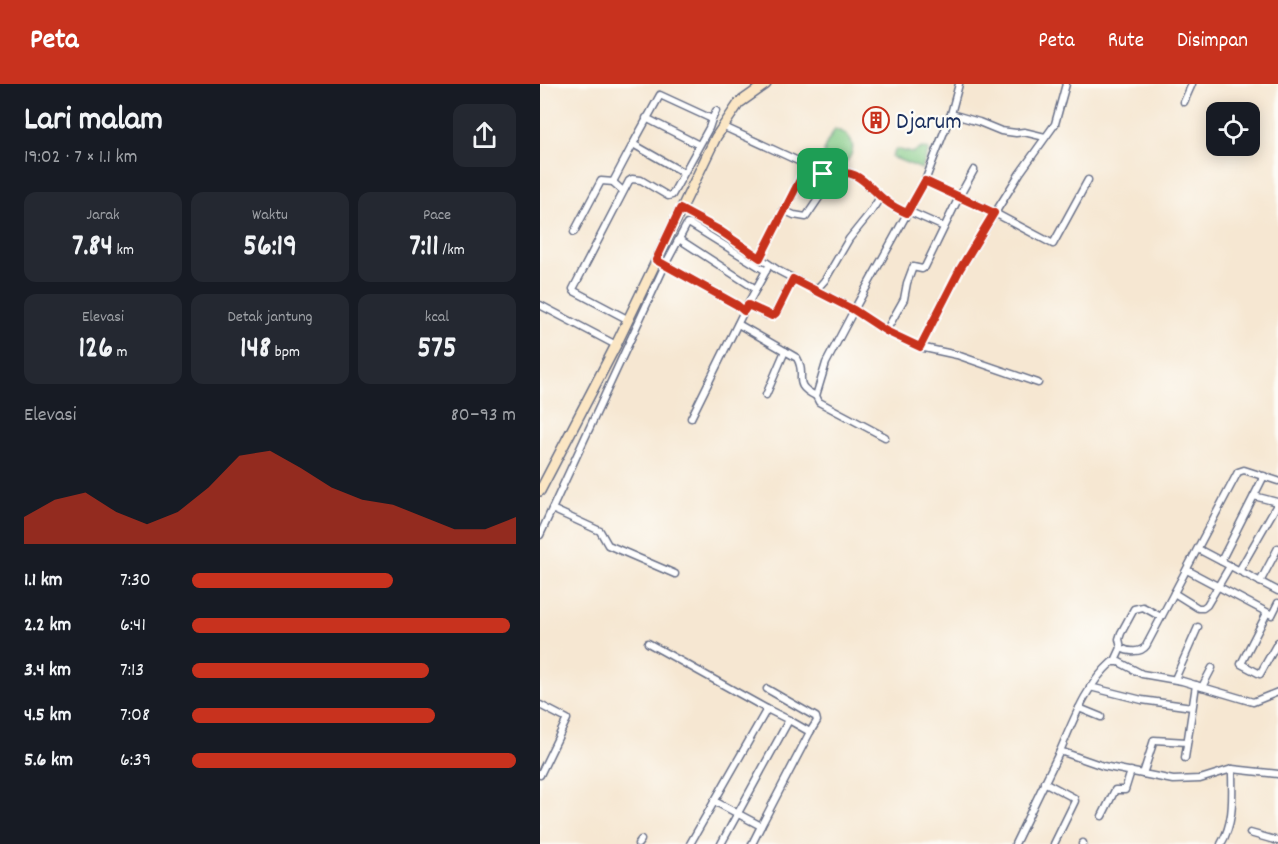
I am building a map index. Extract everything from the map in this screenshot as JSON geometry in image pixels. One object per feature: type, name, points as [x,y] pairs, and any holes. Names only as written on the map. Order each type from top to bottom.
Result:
[{"type":"street","points":[[625,319],[573,289],[624,191],[632,179],[641,180],[670,196],[684,187],[722,126],[744,99],[766,84]]},
{"type":"street","points":[[816,396],[826,363],[925,181],[951,114],[959,84]]},
{"type":"street","points":[[920,347],[960,269],[994,213],[1055,124],[1066,84]]},
{"type":"street","points":[[1184,102],[1192,84]]},
{"type":"street","points":[[614,182],[659,96],[712,119]]},
{"type":"street","points":[[684,173],[697,163],[699,145],[716,111]]},
{"type":"street","points":[[951,114],[1001,131],[1045,136]]},
{"type":"street","points":[[646,118],[699,145]]},
{"type":"street","points":[[722,126],[833,177]]},
{"type":"street","points":[[633,144],[684,173]]},
{"type":"street","points":[[760,258],[807,166]]},
{"type":"street","points":[[886,331],[904,299],[913,267],[920,269],[925,267],[959,197],[975,170]]},
{"type":"street","points":[[783,210],[806,218],[833,177],[849,172],[859,177],[881,196],[908,212],[944,227]]},
{"type":"street","points":[[541,488],[600,374],[680,209],[684,173]]},
{"type":"street","points":[[925,181],[1053,244],[1088,180]]},
{"type":"street","points":[[574,232],[601,181],[614,182],[624,191]]},
{"type":"street","points":[[815,291],[825,280],[849,239],[881,196]]},
{"type":"street","points":[[680,209],[719,230],[760,258],[767,268]]},
{"type":"street","points":[[540,535],[665,265],[687,224],[767,268],[854,310],[886,331],[920,347],[957,355],[1038,383]]},
{"type":"street","points":[[679,238],[756,290]]},
{"type":"street","points":[[656,260],[737,305],[767,315],[774,315],[793,279]]},
{"type":"street","points":[[691,418],[767,268]]},
{"type":"street","points":[[540,305],[614,344]]},
{"type":"street","points":[[632,308],[644,313]]},
{"type":"street","points":[[738,324],[797,358],[801,364],[801,387],[816,396],[819,402],[885,437]]},
{"type":"street","points":[[766,395],[785,351]]},
{"type":"street","points":[[600,374],[612,379]]},
{"type":"street","points":[[1121,648],[1131,651],[1143,649],[1238,472],[1244,470],[1278,481]]},
{"type":"street","points":[[1221,561],[1264,476]]},
{"type":"street","points":[[1239,571],[1277,503],[1254,496]]},
{"type":"street","points":[[552,509],[600,531],[608,545],[675,574]]},
{"type":"street","points":[[1260,582],[1278,548]]},
{"type":"street","points":[[1198,549],[1278,591]]},
{"type":"street","points":[[1174,594],[1198,608],[1203,608],[1230,566]]},
{"type":"street","points":[[1187,570],[1272,616]]},
{"type":"street","points":[[1278,603],[1241,664],[1260,674],[1278,642]]},
{"type":"street","points":[[1015,844],[1090,687],[1107,666],[1115,661],[1121,648],[1119,639],[1134,609],[1143,607],[1161,617]]},
{"type":"street","points":[[1174,679],[1198,627]]},
{"type":"street","points":[[648,643],[810,732]]},
{"type":"street","points":[[1115,661],[1142,674],[1174,679],[1254,702],[1278,692]]},
{"type":"street","points":[[1185,758],[1192,707],[1199,686],[1212,668]]},
{"type":"street","points":[[1090,687],[1142,700],[1192,707]]},
{"type":"street","points":[[752,844],[817,721],[816,717],[766,689]]},
{"type":"street","points":[[540,705],[567,719],[540,775]]},
{"type":"street","points":[[1079,708],[1101,717]]},
{"type":"street","points":[[690,844],[767,709]]},
{"type":"street","points":[[721,844],[789,720]]},
{"type":"street","points":[[1143,774],[1154,740],[1187,742]]},
{"type":"street","points":[[1060,751],[1103,766],[1173,780],[1190,780],[1232,769],[1278,774]]},
{"type":"street","points":[[1221,844],[1228,833],[1231,818],[1232,769]]},
{"type":"street","points":[[1102,816],[1115,790],[1125,790],[1131,771]]},
{"type":"street","points":[[1044,782],[1076,801],[1054,844]]},
{"type":"street","points":[[714,801],[761,826]]},
{"type":"street","points":[[1250,833],[1278,843]]},
{"type":"green space","points":[[835,129],[848,136],[853,149],[847,161],[841,166],[835,170],[822,172],[825,146]]},
{"type":"green space","points":[[922,148],[929,150],[922,169],[892,157],[896,149],[912,153]]},
{"type":"place","name":"Djarum","points":[[876,120]]},
{"type":"route","points":[[807,166],[823,174],[833,177],[849,172],[859,177],[893,206],[907,213],[925,181],[994,213],[960,269],[920,347],[886,331],[854,310],[793,279],[776,313],[772,316],[748,305],[744,311],[656,260],[680,209],[719,230],[760,258],[807,166]]}]
